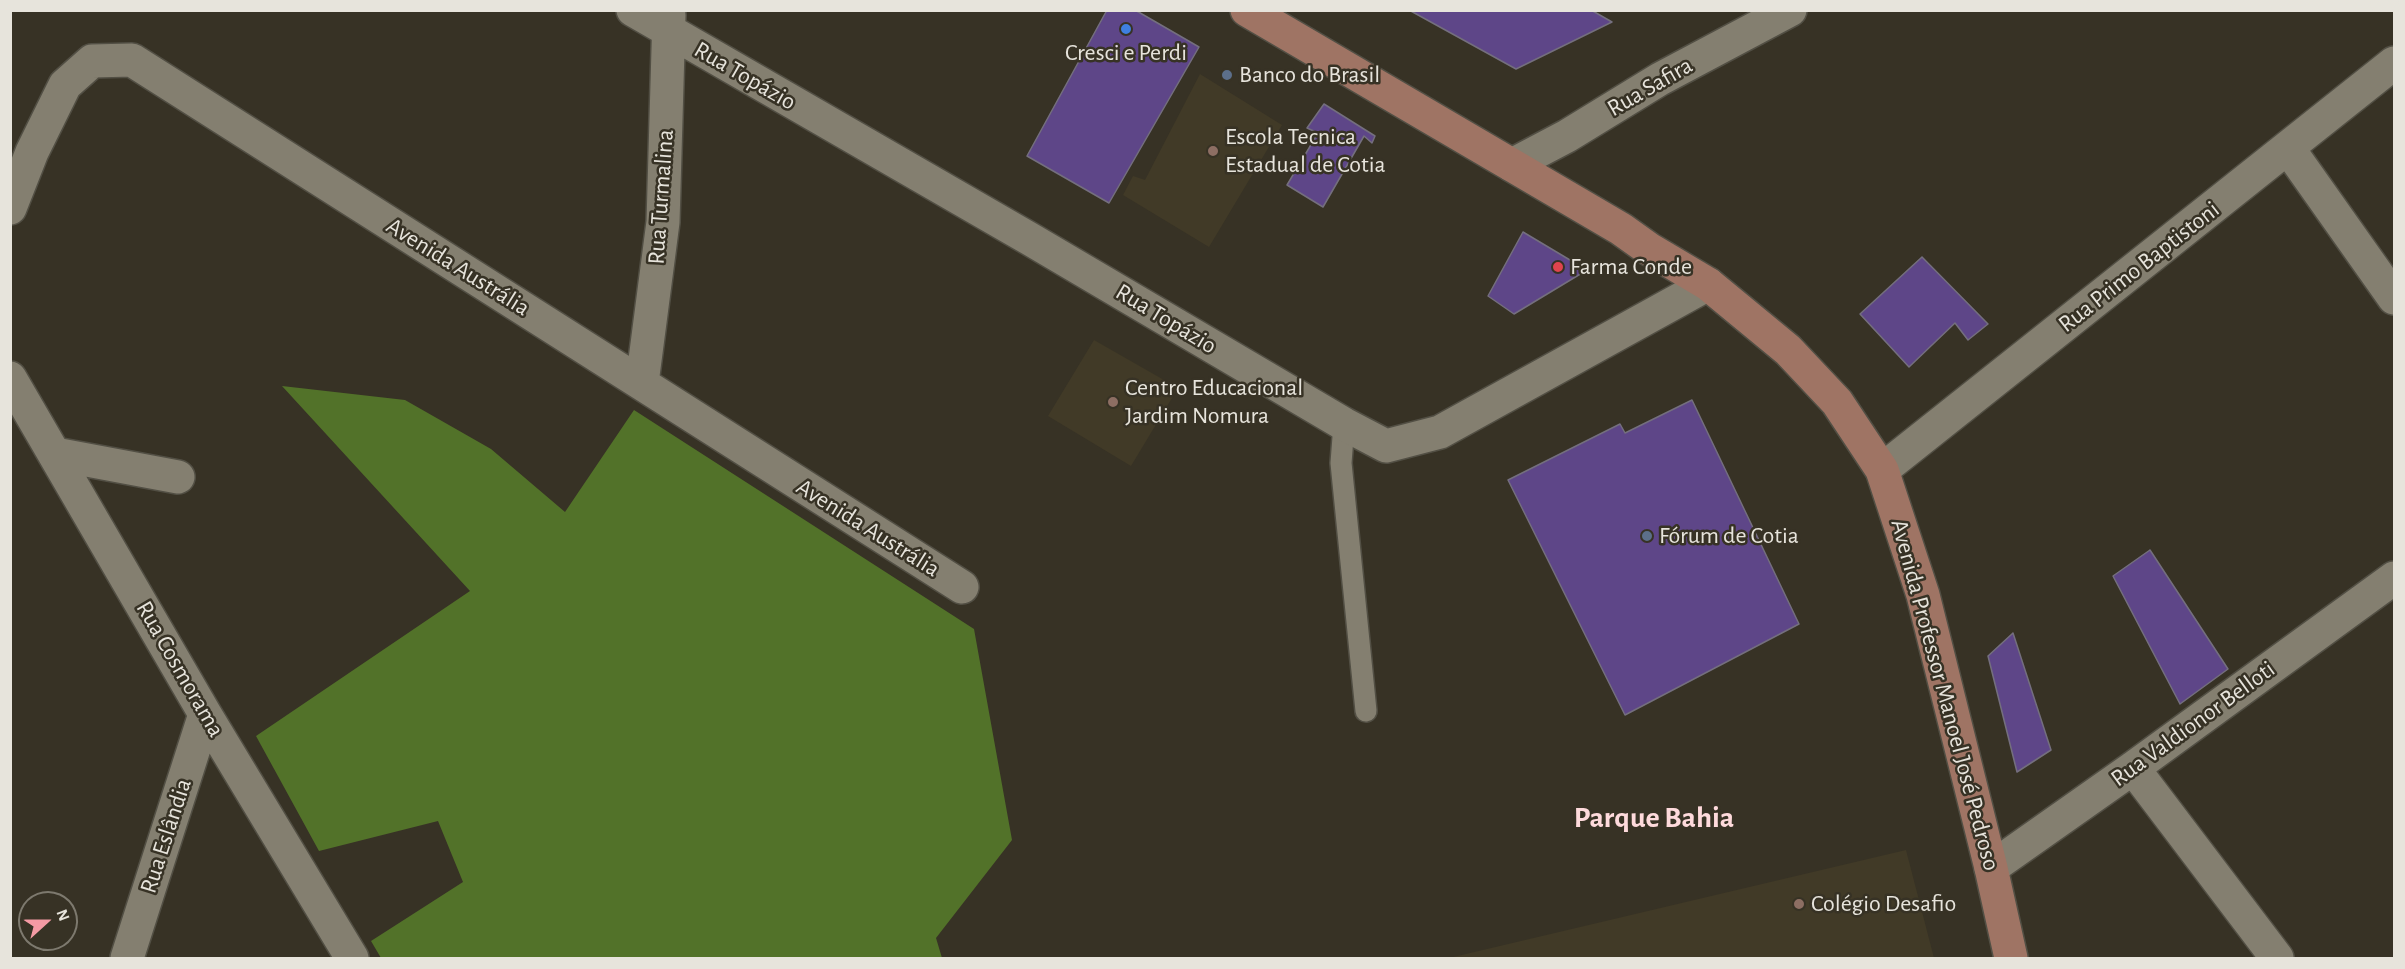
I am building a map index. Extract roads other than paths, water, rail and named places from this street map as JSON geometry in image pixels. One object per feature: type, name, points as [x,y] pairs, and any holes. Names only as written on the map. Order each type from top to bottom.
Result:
[{"type":"main road","name":"Avenida Professor Manoel José Pedroso","points":[[1247,10],[1621,229],[1649,249],[1708,284],[1788,350],[1837,402],[1882,470],[1923,595],[2011,958]]},
{"type":"street","name":"Rua Topázio","points":[[633,10],[669,22],[1020,233],[1344,424],[1386,446],[1440,432],[1708,284]]},
{"type":"street","name":"Rua Safira","points":[[1512,165],[1567,136],[1660,79],[1790,10]]},
{"type":"street","name":"Rua Turmalina","points":[[642,384],[663,222],[669,22]]},
{"type":"street","name":"Avenida Austrália","points":[[10,208],[32,152],[65,84],[92,61],[132,60],[962,587]]},
{"type":"street","name":"Rua Primo Baptistoni","points":[[1882,470],[2394,63]]},
{"type":"street","points":[[2288,148],[2394,298]]},
{"type":"street","name":"Rua Cosmorama","points":[[10,378],[205,714],[352,958]]},
{"type":"street","points":[[55,454],[178,477]]},
{"type":"street","name":"Rua Valdionor Belloti","points":[[1991,868],[2394,578]]},
{"type":"street","name":"Rua Eslândia","points":[[127,958],[205,714]]},
{"type":"street","points":[[2133,768],[2277,958]]},
{"type":"lane","points":[[1344,424],[1341,463],[1366,711]]},
{"type":"place","name":"Cresci e Perdi","points":[[1126,29]]},
{"type":"place","name":"Banco do Brasil","points":[[1227,75]]},
{"type":"place","name":"Escola Tecnica Estadual de Cotia","points":[[1213,151]]},
{"type":"place","name":"Farma Conde","points":[[1558,267]]},
{"type":"place","name":"Centro Educacional Jardim Nomura","points":[[1113,402]]},
{"type":"place","name":"Fórum de Cotia","points":[[1647,536]]},
{"type":"place","name":"Colégio Desafio","points":[[1799,904]]},
{"type":"district","name":"Parque Bahia","points":[[1654,818]]}]
